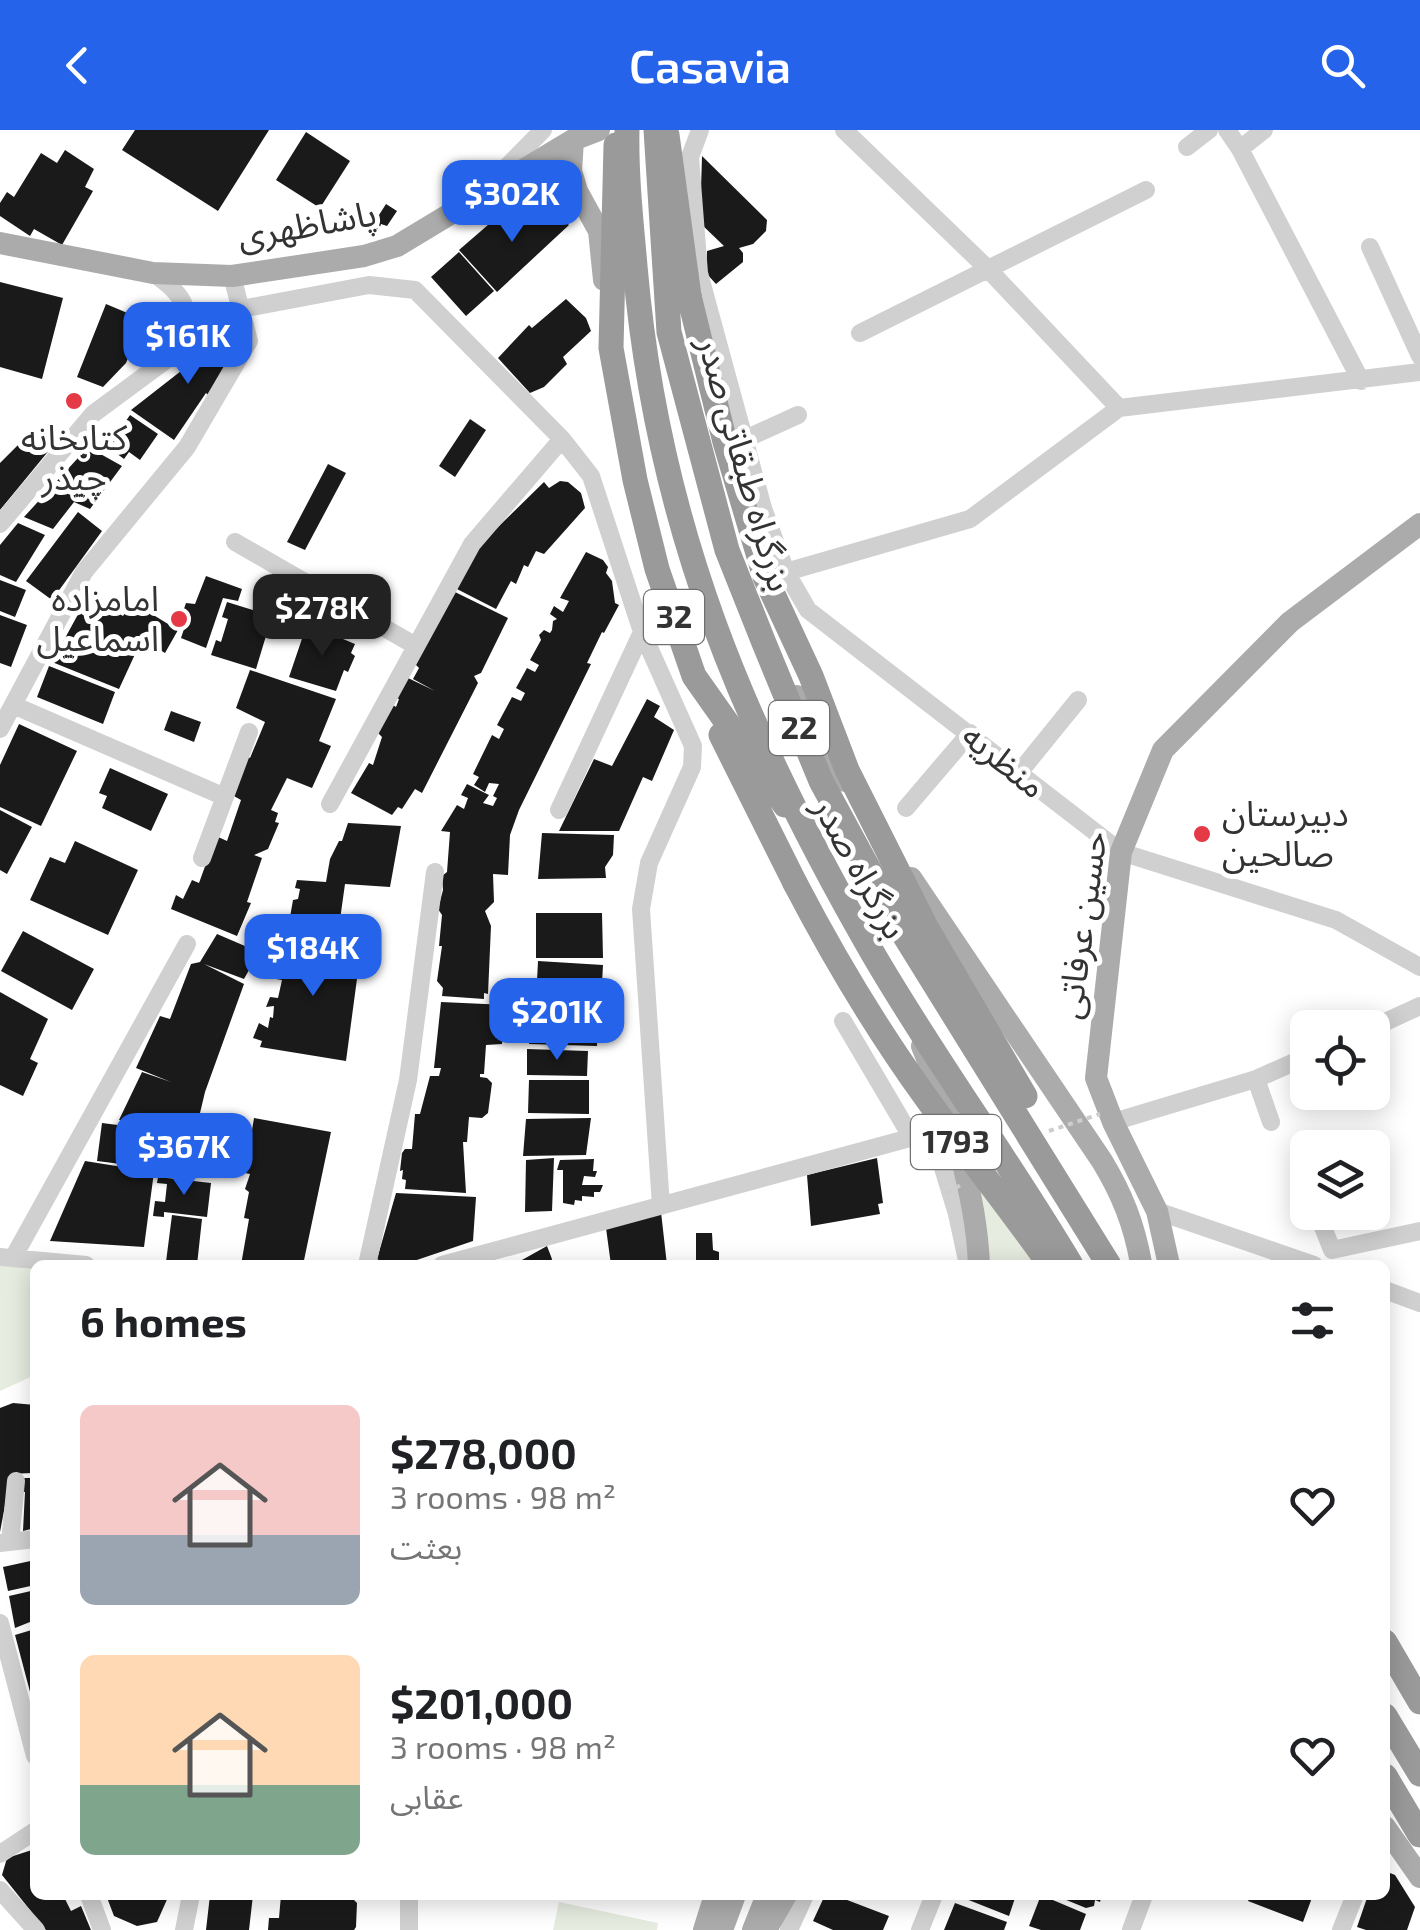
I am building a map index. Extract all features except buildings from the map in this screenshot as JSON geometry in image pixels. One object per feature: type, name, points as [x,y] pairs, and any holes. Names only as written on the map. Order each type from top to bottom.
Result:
[{"type":"highway","points":[[663,132],[689,296],[725,442],[766,577],[811,676],[847,770],[926,927],[1065,1165],[1082,1218]]},
{"type":"highway","name":"بزرگراه صدر","points":[[663,132],[679,331],[704,460],[731,549],[768,642],[826,779],[911,935],[1119,1260]]},
{"type":"highway","name":"بزرگراه طبقاتی صدر","points":[[663,132],[669,332],[700,461],[733,566],[821,782],[906,938],[1082,1218],[1119,1260]]},
{"type":"highway","name":"بزرگراه صدر","points":[[620,137],[611,348],[635,480],[658,569],[694,676],[784,804],[869,958],[1065,1260]]},
{"type":"highway","name":"بزرگراه طبقاتی صدر","points":[[620,137],[652,409],[693,565],[725,658],[790,801],[874,955],[1065,1260]]},
{"type":"highway","points":[[694,676],[738,772],[829,948],[926,1098],[1046,1260]]},
{"type":"highway","points":[[1390,1651],[1420,1702]]},
{"type":"highway","points":[[1390,1704],[1420,1754]]},
{"type":"highway","points":[[1390,1724],[1420,1774]]},
{"type":"highway","points":[[1390,1782],[1420,1831]]},
{"type":"main road","name":"پاشاظهری","points":[[0,243],[153,273],[232,276],[364,256],[397,246],[573,140],[599,130]]},
{"type":"main road","points":[[573,140],[571,171],[576,191],[598,232],[611,348]]},
{"type":"main road","name":"حسین عرفاتی","points":[[1168,1260],[1157,1211],[1096,1078],[1121,852],[1164,750],[1290,622],[1420,524]]},
{"type":"main road","points":[[768,642],[828,754],[1124,1198],[1135,1231],[1124,1260]]},
{"type":"main road","name":"1793","points":[[913,1024],[950,1120],[973,1217],[978,1260]]},
{"type":"main road","points":[[1390,1834],[1420,1877]]},
{"type":"main road","points":[[704,1930],[713,1900]]},
{"type":"main road","points":[[722,1930],[733,1900]]},
{"type":"main road","points":[[754,1930],[781,1900]]},
{"type":"main road","points":[[766,1930],[783,1900]]},
{"type":"street","points":[[476,197],[543,130]]},
{"type":"street","name":"منظریه","points":[[700,130],[690,157],[699,273],[743,440],[786,572],[808,610],[1121,852],[1336,920],[1420,967]]},
{"type":"street","points":[[844,130],[988,269],[1119,408]]},
{"type":"street","points":[[1187,147],[1209,130]]},
{"type":"street","points":[[1227,130],[1362,381]]},
{"type":"street","points":[[1240,149],[1264,130]]},
{"type":"street","points":[[860,333],[1146,190]]},
{"type":"street","points":[[1370,247],[1420,356]]},
{"type":"street","points":[[153,273],[174,288],[187,309],[187,332],[176,354]]},
{"type":"street","points":[[0,729],[84,572],[196,432],[249,341],[232,276]]},
{"type":"street","points":[[0,524],[93,414],[241,309],[369,286],[415,290],[562,439],[590,476],[642,632],[693,746],[692,767],[649,863],[641,909],[661,1206]]},
{"type":"street","points":[[786,572],[970,519],[1119,408],[1420,372]]},
{"type":"street","points":[[743,440],[798,415]]},
{"type":"street","points":[[330,804],[472,544],[562,439]]},
{"type":"street","points":[[235,542],[416,646]]},
{"type":"street","points":[[559,810],[642,632]]},
{"type":"street","points":[[1018,774],[1078,700]]},
{"type":"street","points":[[12,704],[225,797]]},
{"type":"street","points":[[202,858],[249,732]]},
{"type":"street","points":[[906,808],[970,733]]},
{"type":"street","points":[[368,1260],[408,1080],[435,872]]},
{"type":"street","points":[[36,1260],[6,1257],[186,944]]},
{"type":"street","points":[[1390,1020],[1420,1006]]},
{"type":"street","points":[[843,1020],[912,1138]]},
{"type":"street","points":[[1114,1122],[1256,1079],[1290,1064]]},
{"type":"street","points":[[1256,1079],[1271,1122]]},
{"type":"street","points":[[461,1260],[932,1132],[967,1260]]},
{"type":"street","points":[[1157,1211],[1299,1260]]},
{"type":"street","points":[[1324,1230],[1332,1250],[1420,1231]]},
{"type":"street","points":[[1390,1292],[1420,1303]]},
{"type":"street","points":[[16,1481],[5,1543],[30,1540]]},
{"type":"street","points":[[0,1623],[30,1737]]},
{"type":"street","points":[[0,1854],[30,1834]]},
{"type":"street","points":[[0,1890],[36,1930]]},
{"type":"street","points":[[91,1900],[102,1930]]},
{"type":"street","points":[[184,1930],[190,1900]]},
{"type":"street","points":[[409,1900],[409,1930]]},
{"type":"street","points":[[785,1900],[788,1930]]},
{"type":"street","points":[[920,1930],[932,1900]]},
{"type":"street","points":[[1132,1930],[1142,1900]]},
{"type":"street","points":[[1341,1930],[1352,1900]]},
{"type":"shaded area","points":[[977,1182],[1033,1260],[988,1260]]},
{"type":"shaded area","points":[[0,1265],[30,1269],[30,1377],[0,1391]]},
{"type":"shaded area","points":[[559,1902],[658,1923],[657,1930],[553,1930]]},
{"type":"place","name":"کتابخانه چیذر","points":[[74,401]]},
{"type":"place","name":"امامزاده اسماعیل","points":[[179,619]]},
{"type":"place","name":"دبیرستان صالحین","points":[[1202,834]]}]
